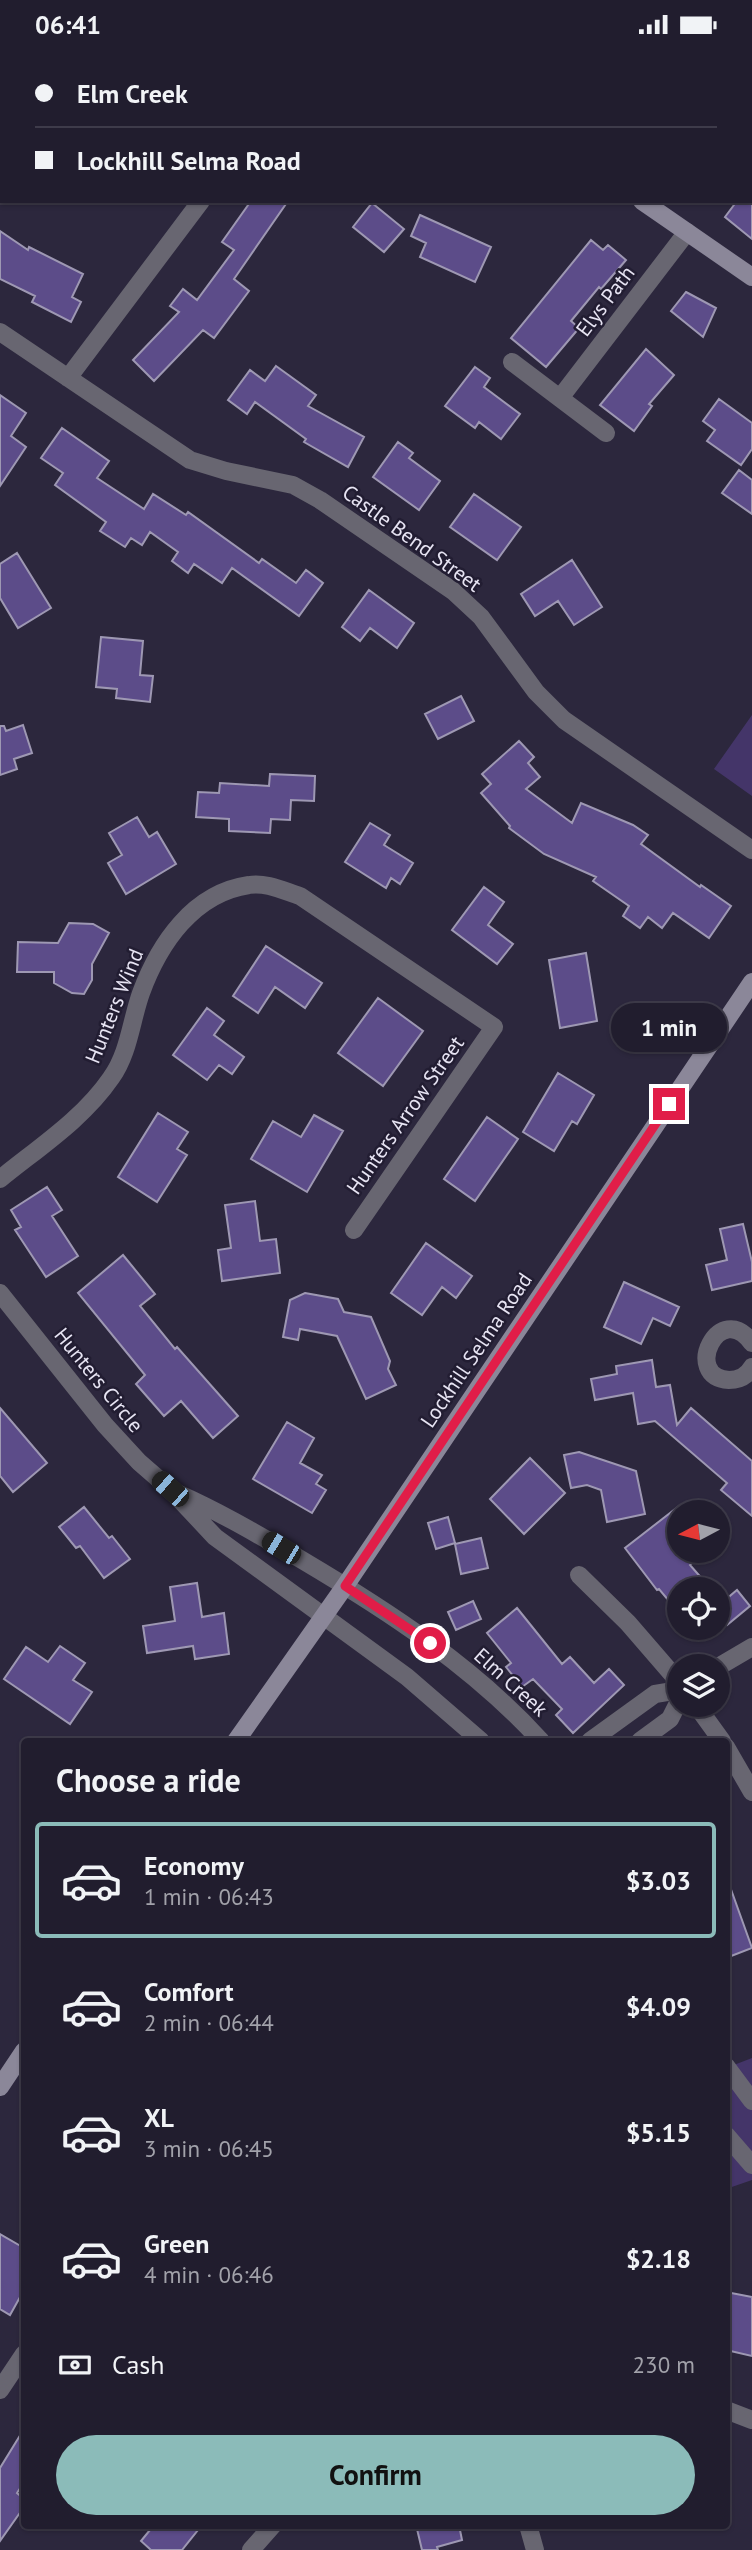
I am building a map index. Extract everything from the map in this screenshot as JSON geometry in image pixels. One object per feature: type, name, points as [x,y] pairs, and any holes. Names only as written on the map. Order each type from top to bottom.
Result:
[{"type":"main road","points":[[645,203],[752,277]]},
{"type":"main road","name":"Lockhill Selma Road","points":[[238,1738],[345,1586],[752,982]]},
{"type":"main road","points":[[0,2087],[21,2056]]},
{"type":"street","points":[[68,378],[199,203]]},
{"type":"street","name":"Elys Path","points":[[560,398],[687,232]]},
{"type":"street","name":"Castle Bend Street","points":[[0,332],[190,460],[226,471],[293,485],[320,500],[442,584],[481,617],[536,692],[564,720],[752,850]]},
{"type":"street","points":[[512,362],[606,433]]},
{"type":"street","name":"Hunters Wind","points":[[0,1179],[89,1104],[112,1077],[155,959],[176,928],[204,901],[216,894],[249,885],[267,885],[300,896],[494,1027]]},
{"type":"street","name":"Hunters Arrow Street","points":[[354,1230],[494,1027]]},
{"type":"street","name":"Hunters Circle","points":[[0,1293],[105,1425],[139,1462],[170,1489],[215,1537],[322,1617]]},
{"type":"street","points":[[751,1371],[741,1378],[722,1379],[708,1366],[706,1356],[712,1338],[720,1332],[739,1331],[752,1343]]},
{"type":"street","name":"Hunters Circle","points":[[170,1489],[222,1514],[345,1586]]},
{"type":"street","points":[[579,1575],[628,1623],[667,1668]]},
{"type":"street","name":"Elm Creek","points":[[345,1586],[463,1667],[538,1738]]},
{"type":"street","points":[[322,1617],[407,1677],[478,1738]]},
{"type":"street","points":[[730,1660],[752,1647]]},
{"type":"street","points":[[594,1738],[655,1694],[667,1692]]},
{"type":"street","points":[[644,1738],[671,1717]]},
{"type":"street","points":[[705,1717],[720,1738]]},
{"type":"street","points":[[730,1754],[752,1792]]},
{"type":"street","points":[[730,2071],[752,2101]]},
{"type":"street","points":[[730,2140],[752,2165]]},
{"type":"street","points":[[0,2390],[21,2358]]},
{"type":"street","points":[[730,2412],[752,2420]]},
{"type":"street","points":[[251,2550],[269,2529]]},
{"type":"street","points":[[529,2529],[535,2550]]},
{"type":"shaded area","points":[[752,715],[752,796],[714,769]]},
{"type":"shaded area","points":[[752,2058],[752,2180],[730,2188],[730,2066]]},
{"type":"building","points":[[250,203],[287,203],[234,279],[249,291],[214,338],[203,330],[154,381],[133,360],[179,312],[170,306],[183,289],[197,300],[234,250],[222,242]]},
{"type":"building","points":[[372,203],[404,229],[384,252],[353,227]]},
{"type":"building","points":[[736,203],[752,203],[752,239],[725,217]]},
{"type":"building","points":[[420,215],[491,247],[475,282],[420,257],[426,243],[411,236]]},
{"type":"building","points":[[0,231],[28,250],[29,247],[83,274],[72,297],[81,302],[71,322],[32,302],[35,296],[0,279]]},
{"type":"building","points":[[591,240],[603,250],[608,245],[626,260],[571,321],[579,328],[546,367],[511,338]]},
{"type":"building","points":[[686,292],[716,308],[703,337],[671,311]]},
{"type":"building","points":[[646,349],[674,375],[649,404],[652,406],[634,431],[600,405]]},
{"type":"building","points":[[276,366],[316,395],[308,406],[364,437],[348,467],[304,442],[306,439],[255,402],[247,414],[228,400],[250,370],[265,381]]},
{"type":"building","points":[[475,367],[490,378],[484,387],[520,414],[501,439],[479,422],[475,428],[445,406]]},
{"type":"building","points":[[0,395],[26,413],[11,436],[26,447],[0,486]]},
{"type":"building","points":[[719,399],[752,423],[752,449],[741,465],[707,441],[715,430],[703,421]]},
{"type":"building","points":[[62,428],[109,461],[97,478],[144,509],[153,494],[186,515],[188,512],[259,563],[262,559],[296,583],[306,570],[323,583],[299,616],[232,568],[222,583],[194,564],[188,573],[172,561],[178,552],[150,532],[142,545],[131,538],[125,547],[100,531],[106,522],[55,485],[63,473],[41,458]]},
{"type":"building","points":[[398,442],[413,453],[409,458],[440,481],[419,510],[373,477]]},
{"type":"building","points":[[739,470],[752,480],[752,514],[722,493]]},
{"type":"building","points":[[474,494],[521,527],[497,560],[450,527]]},
{"type":"building","points":[[17,553],[51,608],[18,628],[0,598],[0,564]]},
{"type":"building","points":[[572,560],[602,607],[574,625],[558,601],[535,616],[521,594]]},
{"type":"building","points":[[369,590],[414,623],[397,648],[370,628],[360,641],[342,627]]},
{"type":"building","points":[[101,637],[143,641],[140,675],[153,676],[150,702],[116,698],[117,689],[96,687]]},
{"type":"building","points":[[461,696],[474,721],[438,739],[425,714]]},
{"type":"building","points":[[23,725],[32,753],[14,759],[17,769],[0,775],[0,726],[4,726],[6,731]]},
{"type":"building","points":[[519,741],[534,757],[528,763],[540,777],[526,789],[572,823],[581,803],[633,825],[648,835],[641,844],[731,906],[709,938],[673,913],[662,928],[648,917],[640,928],[623,916],[629,906],[593,881],[596,877],[544,854],[509,828],[481,793],[491,784],[482,774]]},
{"type":"building","points":[[270,774],[315,776],[314,801],[291,800],[290,820],[271,819],[270,833],[229,831],[229,819],[196,817],[198,792],[219,793],[220,783],[269,786]]},
{"type":"building","points":[[137,817],[149,837],[157,832],[176,864],[126,894],[108,863],[122,855],[109,833]]},
{"type":"building","points":[[370,823],[390,835],[384,845],[413,863],[400,884],[391,878],[386,888],[345,862]]},
{"type":"building","points":[[484,887],[504,902],[488,925],[513,944],[497,964],[452,930]]},
{"type":"building","points":[[69,923],[93,924],[109,933],[92,964],[92,980],[84,994],[72,993],[54,983],[54,972],[17,972],[18,942],[58,943]]},
{"type":"building","points":[[266,946],[322,983],[305,1008],[275,987],[258,1013],[233,996]]},
{"type":"building","points":[[586,953],[597,1021],[560,1028],[549,960]]},
{"type":"building","points":[[378,998],[423,1031],[383,1086],[338,1053]]},
{"type":"building","points":[[207,1008],[224,1021],[214,1035],[244,1057],[232,1074],[219,1065],[207,1080],[173,1055]]},
{"type":"building","points":[[558,1073],[594,1095],[577,1124],[572,1121],[554,1151],[523,1132]]},
{"type":"building","points":[[158,1113],[188,1132],[177,1149],[187,1155],[157,1202],[118,1177]]},
{"type":"building","points":[[314,1115],[343,1131],[307,1192],[251,1159],[273,1121],[301,1137]]},
{"type":"building","points":[[487,1117],[518,1139],[475,1201],[444,1179]]},
{"type":"building","points":[[47,1187],[62,1210],[52,1216],[78,1256],[46,1277],[15,1230],[21,1227],[11,1210]]},
{"type":"building","points":[[255,1201],[260,1241],[276,1239],[280,1273],[222,1281],[218,1250],[231,1248],[225,1205]]},
{"type":"building","points":[[743,1224],[752,1262],[752,1281],[712,1290],[706,1265],[727,1260],[720,1229]]},
{"type":"building","points":[[426,1243],[472,1276],[456,1298],[442,1287],[422,1315],[391,1293]]},
{"type":"building","points":[[123,1255],[155,1294],[140,1306],[175,1349],[177,1347],[238,1416],[213,1438],[181,1401],[164,1416],[136,1384],[145,1375],[78,1293]]},
{"type":"building","points":[[624,1282],[679,1307],[670,1326],[653,1318],[641,1344],[604,1327]]},
{"type":"building","points":[[305,1293],[338,1299],[344,1312],[371,1317],[390,1361],[388,1369],[396,1385],[366,1399],[337,1336],[300,1329],[298,1340],[283,1337],[290,1300]]},
{"type":"building","points":[[652,1360],[656,1387],[670,1385],[677,1425],[691,1408],[752,1461],[752,1516],[721,1490],[727,1483],[655,1421],[638,1424],[633,1393],[595,1400],[591,1379],[617,1374],[616,1366]]},
{"type":"building","points":[[0,1408],[47,1463],[13,1492],[0,1476]]},
{"type":"building","points":[[287,1422],[314,1438],[300,1463],[322,1475],[316,1484],[326,1490],[312,1513],[253,1479]]},
{"type":"building","points":[[579,1452],[636,1471],[645,1514],[607,1522],[601,1490],[587,1485],[571,1488],[564,1455]]},
{"type":"building","points":[[530,1458],[565,1493],[524,1534],[490,1499]]},
{"type":"building","points":[[84,1507],[130,1559],[104,1578],[80,1546],[76,1548],[59,1527]]},
{"type":"building","points":[[667,1515],[667,1563],[692,1563],[690,1565],[700,1577],[667,1577],[667,1599],[657,1590],[625,1548]]},
{"type":"building","points":[[448,1517],[455,1543],[436,1549],[428,1523]]},
{"type":"building","points":[[481,1538],[488,1568],[461,1574],[455,1544]]},
{"type":"building","points":[[197,1583],[202,1617],[224,1613],[229,1654],[195,1659],[193,1646],[147,1653],[143,1626],[175,1621],[170,1587]]},
{"type":"building","points":[[737,1590],[750,1606],[730,1623],[730,1596]]},
{"type":"building","points":[[473,1601],[481,1619],[456,1630],[448,1612]]},
{"type":"building","points":[[517,1608],[562,1664],[570,1657],[594,1683],[609,1669],[624,1685],[573,1733],[556,1715],[562,1709],[533,1679],[522,1687],[506,1667],[511,1663],[487,1633]]},
{"type":"building","points":[[60,1646],[85,1663],[73,1680],[92,1692],[70,1724],[4,1679],[26,1647],[48,1662]]},
{"type":"building","points":[[730,1887],[752,1948],[730,1956]]},
{"type":"building","points":[[0,2234],[21,2246],[21,2295],[10,2315],[0,2309]]},
{"type":"building","points":[[730,2293],[752,2297],[752,2356],[730,2351]]},
{"type":"building","points":[[21,2434],[21,2487],[17,2493],[21,2496],[21,2511],[0,2541],[0,2468]]},
{"type":"building","points":[[151,2529],[199,2529],[182,2550],[151,2550],[141,2541]]},
{"type":"building","points":[[417,2529],[460,2529],[462,2540],[437,2547],[438,2550],[422,2550]]},
{"type":"route","points":[[430,1643],[345,1586],[669,1104]]}]
